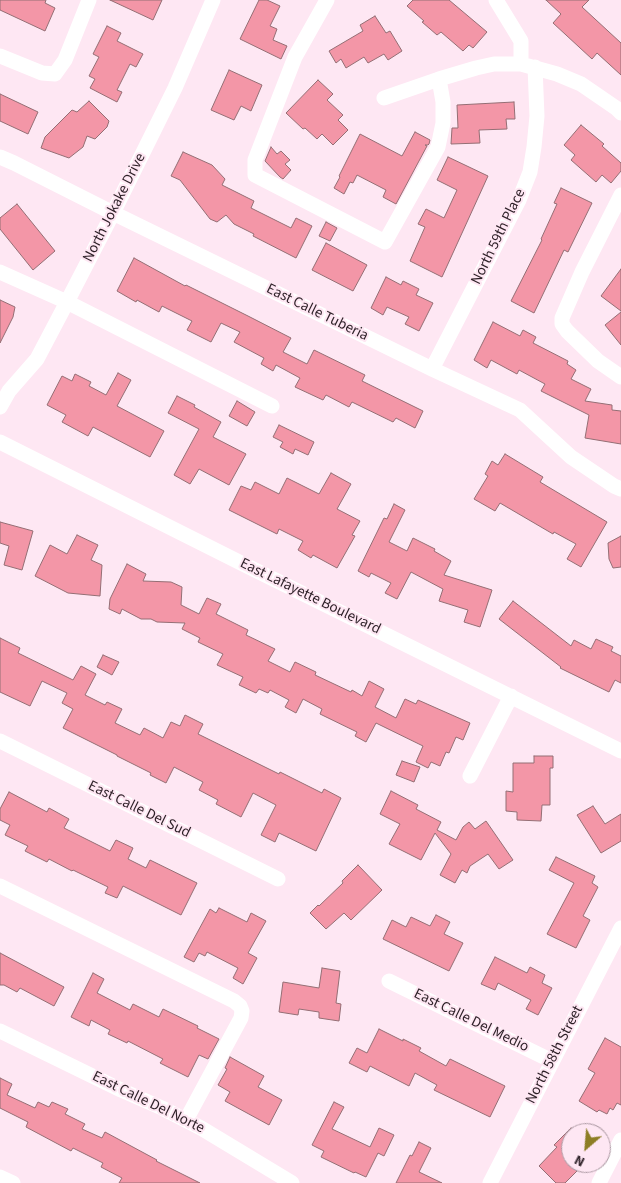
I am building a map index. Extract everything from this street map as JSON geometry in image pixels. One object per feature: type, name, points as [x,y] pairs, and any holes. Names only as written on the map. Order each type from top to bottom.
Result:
[{"type":"street","points":[[0,56],[42,74],[55,74],[65,60],[89,0]]},
{"type":"street","name":"North Jokake Drive","points":[[0,406],[9,391],[37,360],[113,214],[175,88],[213,0]]},
{"type":"street","points":[[327,0],[295,57],[255,160],[255,175],[385,242],[438,146],[443,123],[443,102],[439,79]]},
{"type":"street","name":"North 59th Place","points":[[432,369],[519,200],[530,172],[536,116],[528,66],[520,41],[496,0]]},
{"type":"street","points":[[384,98],[476,68],[494,64],[528,66],[557,74],[581,84],[621,113]]},
{"type":"street","name":"East Calle Tuberia","points":[[0,157],[113,214],[520,410],[571,457],[621,489]]},
{"type":"street","points":[[621,195],[582,272],[562,318],[562,324],[598,361],[621,378]]},
{"type":"street","points":[[0,272],[67,302],[272,406]]},
{"type":"street","name":"East Lafayette Boulevard","points":[[0,442],[621,750]]},
{"type":"street","points":[[470,776],[511,696]]},
{"type":"street","name":"East Calle Del Sud","points":[[0,741],[278,879]]},
{"type":"street","points":[[0,886],[234,1001],[240,1006],[242,1011],[241,1018],[186,1120]]},
{"type":"street","name":"North 58th Street","points":[[490,1183],[621,928]]},
{"type":"street","name":"East Calle Del Medio","points":[[389,981],[552,1061]]},
{"type":"street","name":"East Calle Del Norte","points":[[0,1030],[202,1128],[292,1183]]},
{"type":"street","points":[[599,1183],[621,1140]]},
{"type":"street","points":[[0,1177],[13,1183]]},
{"type":"building","points":[[0,0],[46,0],[45,3],[55,8],[45,31],[0,10]]},
{"type":"building","points":[[110,0],[162,0],[153,20]]},
{"type":"building","points":[[259,0],[267,0],[280,6],[270,26],[277,29],[273,40],[287,46],[281,59],[240,39]]},
{"type":"building","points":[[413,0],[449,0],[487,32],[473,48],[469,45],[463,51],[441,32],[437,35],[422,22],[424,21],[407,6]]},
{"type":"building","points":[[546,0],[589,0],[582,7],[621,43],[621,75],[597,53],[592,59],[553,23],[561,14]]},
{"type":"building","points":[[375,16],[386,33],[390,31],[402,51],[388,60],[384,54],[368,63],[364,57],[346,68],[341,59],[336,63],[329,51],[363,31],[360,25]]},
{"type":"building","points":[[107,26],[121,33],[117,41],[143,54],[136,67],[130,64],[117,90],[122,92],[117,102],[90,88],[95,79],[89,76],[99,57],[93,54]]},
{"type":"building","points":[[229,70],[262,85],[251,111],[241,106],[234,120],[211,110]]},
{"type":"building","points":[[318,80],[333,94],[327,100],[343,115],[338,120],[348,130],[333,145],[322,134],[317,139],[286,113]]},
{"type":"building","points":[[0,94],[38,112],[28,134],[0,121]]},
{"type":"building","points":[[89,101],[109,121],[107,127],[95,139],[87,136],[83,147],[69,158],[41,148],[45,137],[72,110],[77,112]]},
{"type":"building","points":[[514,102],[515,119],[506,119],[507,129],[479,130],[480,143],[451,144],[452,128],[458,128],[457,105]]},
{"type":"building","points":[[581,125],[604,144],[602,146],[621,163],[621,171],[611,183],[602,175],[596,182],[571,160],[575,155],[564,145]]},
{"type":"building","points":[[415,132],[430,140],[429,144],[425,145],[427,146],[396,204],[383,197],[386,190],[357,175],[353,183],[350,182],[344,194],[334,188],[360,134],[402,156]]},
{"type":"building","points":[[271,147],[277,154],[281,151],[290,160],[285,164],[291,170],[283,179],[265,161]]},
{"type":"building","points":[[183,152],[212,165],[225,179],[222,185],[254,201],[251,208],[291,228],[296,218],[312,226],[296,258],[253,236],[254,234],[234,224],[226,215],[217,222],[210,219],[180,180],[171,176]]},
{"type":"building","points":[[448,157],[488,176],[442,277],[410,261],[425,227],[418,224],[426,209],[444,218],[457,190],[437,180]]},
{"type":"building","points":[[561,188],[592,203],[568,252],[564,250],[534,313],[511,301],[542,240],[557,204],[554,203]]},
{"type":"building","points":[[17,204],[55,251],[33,270],[0,229],[0,218]]},
{"type":"building","points":[[326,222],[337,228],[330,241],[319,236]]},
{"type":"building","points":[[326,243],[367,265],[353,291],[312,270]]},
{"type":"building","points":[[134,258],[185,286],[291,338],[283,352],[307,364],[314,350],[365,375],[362,381],[423,411],[415,428],[396,418],[393,422],[352,402],[349,407],[326,395],[323,400],[295,387],[300,378],[276,365],[273,371],[261,364],[264,358],[234,342],[240,332],[221,323],[211,342],[187,330],[192,321],[162,306],[159,312],[117,291]]},
{"type":"building","points":[[621,269],[621,311],[601,296]]},
{"type":"building","points":[[386,277],[401,285],[403,281],[419,289],[416,295],[433,303],[419,331],[405,324],[409,317],[387,307],[383,315],[371,308]]},
{"type":"building","points":[[0,300],[15,307],[13,317],[0,343]]},
{"type":"building","points":[[621,312],[621,345],[605,325]]},
{"type":"building","points":[[493,322],[520,336],[523,330],[536,337],[533,343],[568,361],[567,364],[576,370],[571,379],[591,389],[585,401],[612,405],[612,410],[621,411],[621,444],[585,438],[589,415],[541,391],[545,384],[519,370],[517,374],[491,360],[487,368],[474,360]]},
{"type":"building","points":[[118,373],[131,380],[117,406],[164,431],[150,457],[93,427],[88,436],[62,422],[66,415],[47,405],[62,376],[72,381],[75,374],[91,382],[89,386],[106,395]]},
{"type":"building","points":[[177,396],[221,422],[213,437],[246,454],[229,485],[199,469],[190,484],[174,475],[199,429],[168,413]]},
{"type":"building","points":[[237,401],[255,412],[247,426],[229,416]]},
{"type":"building","points":[[279,425],[314,442],[308,455],[295,449],[293,454],[280,447],[283,442],[273,437]]},
{"type":"building","points":[[505,454],[543,477],[540,482],[607,522],[581,567],[567,559],[576,544],[554,532],[553,534],[500,503],[495,511],[474,499],[488,476],[485,474],[492,461],[498,465]]},
{"type":"building","points":[[331,473],[351,484],[337,509],[360,521],[352,535],[355,536],[337,568],[313,555],[311,558],[298,550],[303,541],[279,529],[277,534],[229,510],[241,486],[251,490],[255,482],[279,494],[287,478],[319,494]]},
{"type":"building","points":[[394,504],[405,510],[389,542],[407,551],[413,538],[435,549],[434,551],[451,561],[444,575],[492,590],[480,627],[464,622],[468,610],[439,601],[443,589],[411,572],[397,599],[385,593],[391,583],[371,573],[369,577],[358,571],[384,518],[387,519]]},
{"type":"building","points":[[0,522],[33,531],[22,570],[4,565],[9,546],[0,543]]},
{"type":"building","points":[[77,535],[98,545],[91,560],[102,565],[100,596],[68,593],[35,576],[50,545],[67,554]]},
{"type":"building","points":[[621,536],[621,567],[613,568],[609,559],[608,543]]},
{"type":"building","points":[[127,564],[146,574],[143,581],[171,582],[182,587],[181,605],[199,614],[207,598],[221,604],[216,614],[248,630],[246,635],[275,649],[268,661],[290,672],[295,662],[316,672],[315,675],[362,696],[369,681],[384,689],[375,707],[396,718],[405,699],[416,704],[418,700],[470,723],[463,740],[456,737],[449,753],[446,752],[440,766],[431,762],[428,768],[416,762],[423,746],[376,723],[366,742],[355,736],[357,732],[320,714],[322,709],[303,699],[296,713],[285,707],[289,700],[270,690],[268,693],[259,689],[256,693],[239,685],[243,677],[217,665],[223,654],[198,642],[200,638],[182,629],[185,623],[157,622],[151,619],[141,619],[122,609],[120,614],[109,609],[110,599]]},
{"type":"building","points":[[513,601],[571,646],[574,640],[591,649],[596,639],[613,647],[611,651],[621,656],[621,683],[615,680],[609,692],[560,668],[499,619]]},
{"type":"building","points":[[0,638],[20,648],[18,653],[73,680],[81,666],[96,674],[85,695],[105,705],[107,702],[122,709],[115,723],[140,735],[144,728],[163,738],[171,722],[180,726],[185,715],[203,724],[198,734],[279,774],[280,772],[322,793],[324,789],[341,798],[316,851],[279,833],[275,842],[261,835],[276,805],[253,793],[241,817],[216,804],[218,800],[199,790],[203,782],[174,767],[166,783],[150,775],[151,773],[63,728],[73,709],[62,703],[67,693],[42,681],[30,706],[0,692]]},
{"type":"building","points":[[103,655],[119,662],[112,675],[97,667]]},
{"type":"building","points":[[534,756],[553,756],[553,768],[550,768],[550,805],[542,805],[541,821],[517,820],[517,812],[506,811],[506,791],[513,792],[513,763],[534,763]]},
{"type":"building","points":[[402,761],[420,767],[414,782],[396,775]]},
{"type":"building","points":[[391,791],[418,805],[416,809],[441,822],[437,830],[456,840],[463,827],[469,822],[475,829],[486,821],[513,860],[499,869],[488,854],[470,866],[467,873],[462,870],[455,883],[440,875],[451,854],[435,833],[421,860],[389,844],[400,824],[380,814]]},
{"type":"building","points":[[9,792],[47,812],[49,808],[69,819],[64,828],[110,851],[116,840],[133,848],[128,859],[146,868],[150,860],[197,883],[181,915],[123,886],[117,898],[105,893],[108,887],[49,859],[47,862],[25,851],[28,846],[5,835],[10,825],[0,820],[0,809]]},
{"type":"building","points":[[593,806],[605,824],[621,814],[621,841],[601,853],[577,815]]},
{"type":"building","points":[[556,857],[595,876],[592,883],[598,887],[583,916],[590,920],[576,948],[547,934],[574,883],[549,870]]},
{"type":"building","points":[[358,865],[382,890],[351,920],[344,913],[326,929],[310,913],[343,883],[342,881]]},
{"type":"building","points":[[219,908],[247,922],[251,913],[266,921],[248,953],[257,958],[243,984],[233,978],[238,968],[207,952],[205,956],[199,953],[194,962],[184,957],[210,909],[216,913]]},
{"type":"building","points":[[436,915],[450,922],[444,934],[463,943],[449,971],[383,939],[392,920],[406,927],[411,917],[430,926]]},
{"type":"building","points":[[0,953],[64,987],[54,1006],[20,988],[17,992],[4,985],[0,985]]},
{"type":"building","points":[[495,957],[527,973],[530,967],[545,975],[542,983],[552,988],[538,1015],[526,1009],[531,1000],[498,983],[495,990],[481,984]]},
{"type":"building","points":[[322,968],[340,971],[336,1003],[341,1004],[339,1021],[319,1018],[319,1012],[299,1009],[298,1015],[279,1012],[283,982],[319,988]]},
{"type":"building","points":[[93,973],[104,979],[97,993],[130,1010],[133,1004],[159,1017],[163,1009],[198,1026],[197,1028],[219,1039],[208,1059],[199,1055],[188,1077],[160,1063],[163,1059],[128,1041],[127,1043],[108,1034],[110,1030],[91,1020],[89,1026],[71,1017]]},
{"type":"building","points":[[379,1029],[421,1048],[419,1051],[446,1066],[450,1059],[505,1086],[490,1117],[434,1090],[437,1085],[415,1073],[409,1086],[370,1066],[367,1072],[349,1063],[357,1048],[367,1053]]},
{"type":"building","points":[[605,1038],[621,1047],[621,1105],[617,1103],[613,1110],[610,1108],[607,1114],[599,1110],[597,1112],[579,1101],[595,1073],[588,1069]]},
{"type":"building","points":[[230,1057],[264,1076],[258,1087],[282,1100],[269,1125],[225,1101],[230,1092],[218,1085],[227,1069],[225,1068]]},
{"type":"building","points":[[0,1078],[12,1084],[7,1095],[35,1108],[38,1102],[49,1107],[52,1102],[68,1109],[65,1114],[85,1124],[82,1129],[102,1138],[105,1132],[200,1183],[119,1183],[122,1178],[101,1167],[103,1163],[73,1148],[71,1151],[26,1127],[28,1122],[0,1108]]},
{"type":"building","points":[[334,1102],[344,1107],[332,1129],[370,1147],[379,1128],[394,1135],[384,1156],[378,1153],[366,1177],[321,1157],[324,1151],[312,1145]]},
{"type":"building","points":[[561,1138],[561,1173],[575,1173],[565,1183],[556,1183],[539,1166],[557,1147],[554,1145]]},
{"type":"building","points":[[419,1142],[431,1148],[419,1172],[442,1183],[396,1183],[410,1155],[412,1156]]}]
